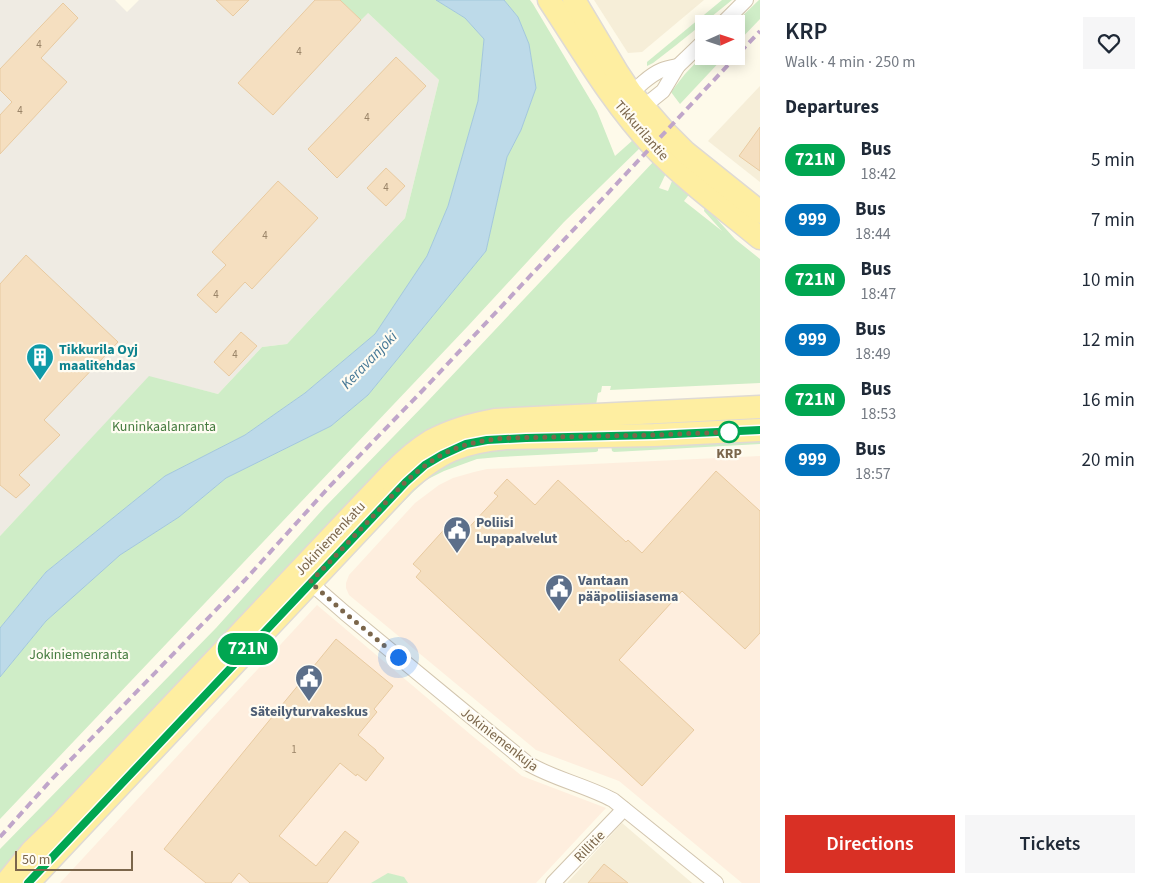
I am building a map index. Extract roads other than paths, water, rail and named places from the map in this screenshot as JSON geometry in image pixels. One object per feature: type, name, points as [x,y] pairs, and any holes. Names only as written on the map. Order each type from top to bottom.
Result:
[{"type":"main road","name":"Tikkurilantie","points":[[549,0],[603,83],[632,103],[685,152],[760,212]]},
{"type":"main road","name":"Tikkurilantie","points":[[574,0],[617,72],[653,146],[673,166],[760,238]]},
{"type":"main road","name":"Jokiniemenkatu","points":[[28,883],[304,577],[391,474],[412,454],[431,441],[475,424],[495,420],[760,407]]},
{"type":"main road","name":"Jokiniemenkatu","points":[[6,883],[32,851],[304,577],[430,462],[466,444],[506,438],[654,435],[760,430]]},
{"type":"street","points":[[731,15],[746,0]]},
{"type":"street","points":[[632,103],[663,91],[678,66],[695,50]]},
{"type":"street","name":"Jokiniemenkuja","points":[[304,577],[527,763],[540,771],[597,791],[613,800],[716,883]]},
{"type":"street","name":"Rillitie","points":[[553,883],[624,809]]},
{"type":"water","name":"Keravanjoki","points":[[436,0],[504,0],[518,17],[529,44],[536,88],[521,130],[507,157],[486,251],[368,395],[331,426],[226,478],[179,517],[120,555],[46,621],[0,677],[0,628],[46,572],[165,476],[245,435],[305,393],[375,334],[427,256],[448,206],[478,101],[484,39],[465,18]]},
{"type":"railway","points":[[0,837],[52,779],[245,580],[329,487],[424,389],[760,31]]},
{"type":"place","name":"Tikkurila Oyj maalitehdas","points":[[40,381]]},
{"type":"place","name":"KRP","points":[[729,432]]},
{"type":"place","name":"Poliisi Lupapalvelut","points":[[457,554]]},
{"type":"place","name":"Vantaan pääpoliisiasema","points":[[559,612]]},
{"type":"place","name":"Säteilyturvakeskus","points":[[309,702]]},
{"type":"park label","name":"Kuninkaalanranta","points":[[164,426]]},
{"type":"park label","name":"Jokiniemenranta","points":[[79,654]]}]
